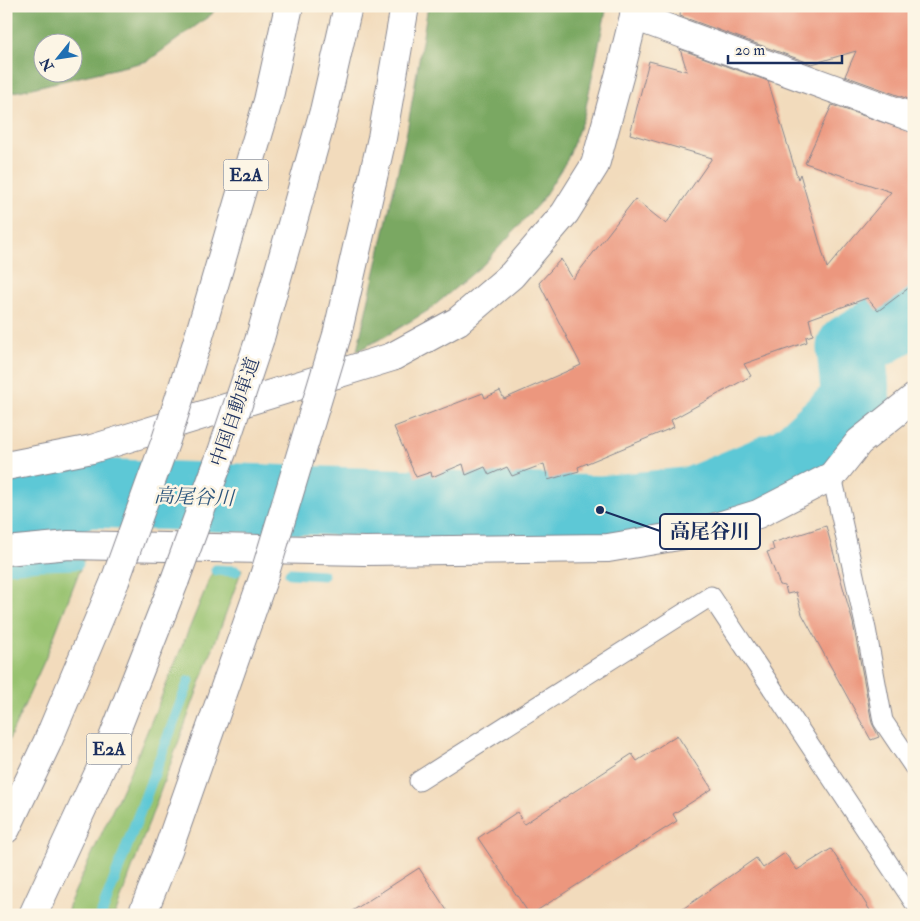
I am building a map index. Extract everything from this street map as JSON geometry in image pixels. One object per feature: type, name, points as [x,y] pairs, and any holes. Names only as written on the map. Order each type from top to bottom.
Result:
[{"type":"main road","name":"E2A","points":[[6,828],[47,743],[116,580],[166,440],[197,343],[268,101],[289,6]]},
{"type":"main road","name":"中国自動車道","points":[[33,915],[102,766],[175,580],[222,452],[260,338],[324,111],[348,6]]},
{"type":"main road","points":[[142,915],[168,850],[264,576],[337,335],[382,138],[405,6]]},
{"type":"main road","points":[[6,466],[92,449],[392,357],[458,321],[512,275],[565,212],[595,165],[634,11],[914,118]]},
{"type":"main road","points":[[6,551],[69,545],[365,550],[608,548],[696,533],[758,514],[832,476],[859,442],[914,398]]},
{"type":"lane","points":[[832,476],[866,629],[883,721],[914,767]]},
{"type":"lane","points":[[419,781],[711,596],[914,902]]},
{"type":"green space","points":[[6,6],[216,6],[212,14],[148,61],[82,76],[82,32],[32,32],[32,82],[58,82],[6,94]]},
{"type":"green space","points":[[428,6],[607,6],[584,116],[567,160],[541,201],[484,264],[429,310],[357,351],[407,131]]},
{"type":"green space","points":[[36,558],[84,559],[46,657],[6,746],[6,563]]},
{"type":"green space","points":[[214,568],[242,569],[115,915],[67,915],[70,902],[135,761]]},
{"type":"building","points":[[681,6],[914,6],[914,101],[845,76],[856,51],[812,64],[680,16]]},
{"type":"building","points":[[680,49],[768,81],[798,179],[800,174],[827,268],[891,192],[805,163],[832,105],[914,133],[914,284],[878,311],[867,298],[809,319],[813,335],[806,337],[807,342],[744,364],[751,376],[671,420],[674,427],[578,467],[579,471],[548,480],[544,464],[512,476],[507,467],[489,475],[485,467],[466,475],[463,464],[432,477],[431,472],[416,477],[394,427],[483,393],[485,398],[500,391],[504,399],[581,365],[539,283],[561,259],[573,279],[635,199],[666,224],[712,158],[630,134],[649,61],[687,71]]},
{"type":"building","points":[[826,526],[853,623],[872,723],[879,737],[871,740],[802,614],[796,592],[787,594],[785,586],[780,585],[767,552],[774,550],[772,543]]},
{"type":"building","points":[[677,735],[712,789],[673,814],[677,821],[530,915],[478,838],[517,812],[524,824],[632,754],[637,761]]},
{"type":"building","points":[[831,849],[873,915],[674,915],[756,858],[763,868],[785,853],[797,870]]},
{"type":"building","points":[[419,868],[450,915],[346,915]]},
{"type":"waterway","name":"高尾谷川","points":[[6,516],[89,493],[600,510],[694,501],[793,460],[856,402],[851,348],[914,310]]},
{"type":"waterway","points":[[6,568],[78,564]]},
{"type":"waterway","points":[[216,570],[236,571]]},
{"type":"waterway","points":[[290,573],[323,575]]},
{"type":"waterway","points":[[101,915],[189,681]]},
{"type":"place","name":"高尾谷川","points":[[600,510]]}]
